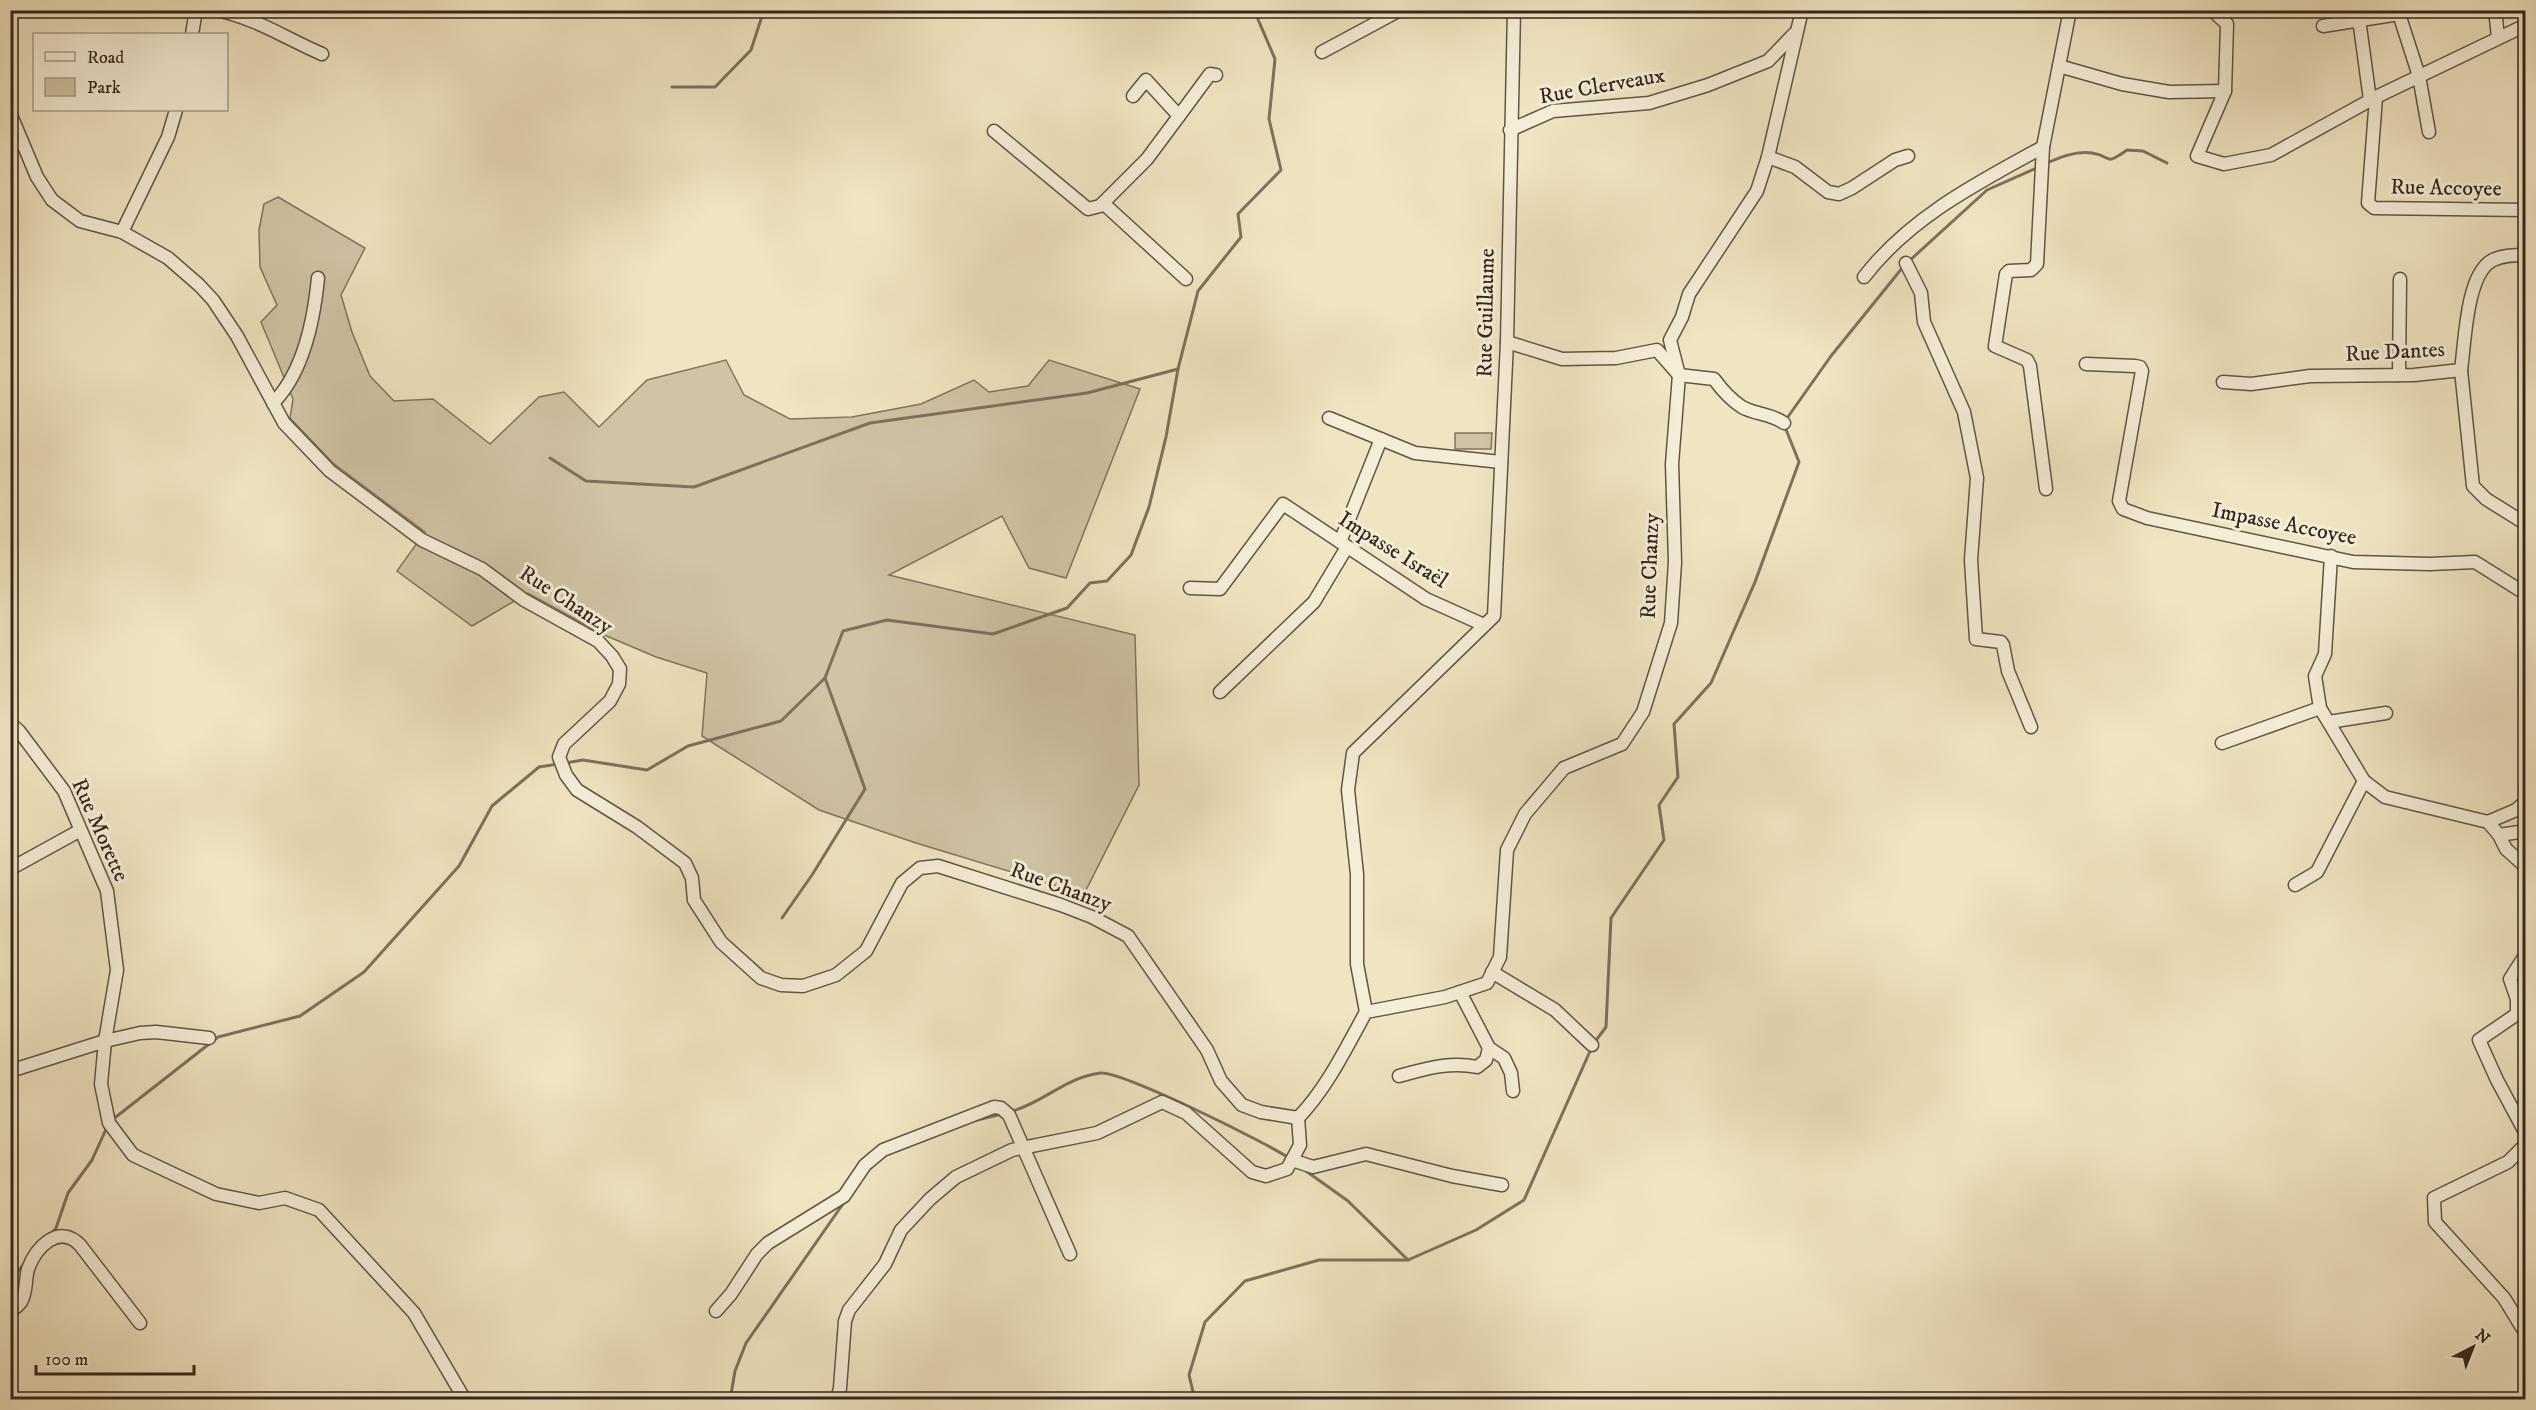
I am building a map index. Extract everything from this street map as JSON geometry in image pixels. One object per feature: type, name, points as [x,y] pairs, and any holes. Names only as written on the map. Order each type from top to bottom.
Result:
[{"type":"street","points":[[192,33],[196,10]]},
{"type":"street","points":[[216,10],[248,18],[279,36],[322,54]]},
{"type":"street","points":[[1322,52],[1400,10]]},
{"type":"street","name":"Rue Guillaume","points":[[1485,625],[1494,616],[1507,342],[1514,10]]},
{"type":"street","name":"Rue Chanzy","points":[[1492,972],[1500,957],[1507,850],[1525,814],[1564,768],[1622,744],[1643,712],[1671,623],[1675,562],[1672,464],[1679,375],[1670,340],[1682,317],[1689,294],[1757,191],[1768,157],[1802,10]]},
{"type":"street","points":[[2046,489],[2030,366],[2026,360],[1995,346],[2006,274],[2009,271],[2031,270],[2037,264],[2043,147],[2070,10]]},
{"type":"street","points":[[2212,10],[2227,24],[2225,91],[2196,156],[2224,164],[2271,154],[2373,99],[2526,25]]},
{"type":"street","points":[[2495,10],[2498,37]]},
{"type":"street","points":[[2323,26],[2404,12],[2429,132]]},
{"type":"street","points":[[2359,19],[2373,99]]},
{"type":"street","name":"Rue Clerveaux","points":[[1510,130],[1553,111],[1649,103],[1708,84],[1768,61],[1795,34]]},
{"type":"street","points":[[2059,66],[2122,84],[2169,93],[2225,91]]},
{"type":"street","points":[[994,131],[1088,209],[1096,208],[1147,159],[1210,74],[1216,75]]},
{"type":"street","points":[[1133,96],[1146,80],[1179,116]]},
{"type":"street","name":"Rue Accoyee","points":[[2373,99],[2368,202],[2374,208],[2526,210]]},
{"type":"street","points":[[122,232],[168,136],[176,111]]},
{"type":"street","name":"Rue Chanzy","points":[[10,113],[37,177],[52,200],[80,220],[122,232],[168,258],[213,300],[237,336],[284,423],[330,471],[421,539],[482,569],[525,600],[598,641],[612,656],[620,669],[619,684],[610,701],[564,744],[559,757],[566,775],[589,799],[637,827],[685,863],[692,878],[694,900],[721,942],[761,978],[781,985],[804,986],[836,975],[866,951],[902,883],[920,868],[938,866],[1061,905],[1092,917],[1128,936],[1208,1050],[1221,1081],[1242,1105],[1262,1112],[1298,1118]]},
{"type":"street","points":[[1864,277],[1891,247],[1930,214],[1959,193],[2043,147]]},
{"type":"street","points":[[1768,157],[1795,167],[1828,192],[1839,194],[1895,160],[1908,156]]},
{"type":"street","points":[[1103,203],[1186,279]]},
{"type":"street","points":[[2461,370],[2470,303],[2477,276],[2491,260],[2512,255],[2526,255]]},
{"type":"street","points":[[1906,263],[1921,293],[1924,321],[1964,412],[1977,478],[1971,560],[1976,639],[2001,642],[2003,645],[2008,671],[2031,728]]},
{"type":"street","points":[[273,403],[283,393],[300,357],[314,314],[318,278]]},
{"type":"street","points":[[2399,375],[2400,279]]},
{"type":"street","points":[[1507,342],[1562,359],[1616,358],[1657,350],[1679,375],[1714,380],[1724,393],[1744,408],[1773,415],[1784,423]]},
{"type":"street","name":"Impasse Accoyee","points":[[2086,364],[2140,367],[2142,371],[2136,417],[2119,501],[2123,509],[2147,518],[2353,562],[2430,564],[2475,562],[2526,594]]},
{"type":"street","name":"Rue Dantes","points":[[2223,382],[2251,384],[2310,376],[2399,375],[2461,370],[2473,486],[2486,499],[2526,524]]},
{"type":"street","points":[[1329,418],[1415,453],[1501,462]]},
{"type":"street","points":[[1220,692],[1314,602],[1344,545],[1381,439]]},
{"type":"street","name":"Impasse Israël","points":[[1190,588],[1221,589],[1283,504],[1426,599],[1485,625]]},
{"type":"street","points":[[2331,556],[2325,654],[2315,676],[2320,708],[2364,781],[2385,797],[2488,822],[2499,835],[2506,849],[2526,867]]},
{"type":"street","points":[[837,1400],[845,1322],[849,1310],[885,1264],[901,1230],[930,1199],[956,1177],[1012,1149],[1097,1133],[1162,1102],[1186,1113],[1252,1172],[1266,1176],[1287,1169],[1300,1145],[1298,1118],[1333,1072],[1366,1012],[1358,964],[1357,874],[1347,790],[1353,753],[1485,625]]},
{"type":"street","points":[[2222,743],[2320,708]]},
{"type":"street","points":[[2329,722],[2386,713]]},
{"type":"street","name":"Rue Morette","points":[[10,723],[20,731],[64,791],[79,831],[107,891],[117,970],[105,1041],[101,1084],[109,1123],[133,1155],[216,1194],[259,1203],[285,1198],[319,1210],[414,1313],[465,1400]]},
{"type":"street","points":[[2295,885],[2317,872],[2364,781]]},
{"type":"street","points":[[2488,822],[2516,810],[2526,801]]},
{"type":"street","points":[[10,868],[79,831]]},
{"type":"street","points":[[2499,835],[2526,831]]},
{"type":"street","points":[[2526,954],[2510,979],[2517,999],[2517,1014],[2479,1040],[2526,1134]]},
{"type":"street","points":[[1366,1012],[1460,992],[1487,983],[1492,972],[1555,1010],[1593,1045]]},
{"type":"street","points":[[1460,992],[1489,1048],[1504,1058],[1511,1073],[1513,1091]]},
{"type":"street","points":[[10,1071],[105,1041],[140,1033],[156,1032],[209,1038]]},
{"type":"street","points":[[1399,1076],[1439,1065],[1463,1064],[1477,1067],[1486,1060],[1489,1048]]},
{"type":"street","points":[[716,1311],[731,1294],[757,1254],[768,1243],[844,1196],[865,1165],[884,1150],[998,1106],[1008,1115],[1070,1254]]},
{"type":"street","points":[[2526,1144],[2508,1162],[2434,1198],[2435,1222],[2504,1298],[2526,1334]]},
{"type":"street","points":[[1292,1160],[1312,1167],[1366,1154],[1452,1176],[1502,1185]]},
{"type":"street","points":[[10,1312],[22,1300],[28,1270],[34,1258],[50,1239],[61,1234],[69,1236],[80,1245],[140,1323]]},
{"type":"green space","points":[[278,197],[365,248],[341,295],[352,332],[370,376],[394,401],[433,399],[490,444],[539,397],[564,392],[599,427],[647,380],[726,360],[744,395],[790,419],[852,417],[921,404],[974,380],[989,392],[1028,386],[1049,360],[1140,389],[1066,578],[1029,568],[1002,516],[889,575],[1135,635],[1139,785],[1084,894],[916,843],[819,810],[702,736],[707,673],[656,657],[602,634],[528,593],[472,626],[397,571],[425,532],[333,463],[290,418],[293,399],[261,322],[277,305],[260,267],[259,230],[264,204]]},
{"type":"green space","points":[[1455,433],[1492,433],[1491,449],[1455,449]]},
{"type":"waterway","points":[[672,87],[715,87],[751,50],[764,10]]},
{"type":"waterway","points":[[565,763],[583,760],[647,770],[688,746],[781,721],[825,678],[843,631],[887,620],[993,634],[1067,608],[1090,583],[1107,581],[1131,555],[1149,507],[1166,437],[1178,369],[1198,291],[1241,237],[1238,214],[1281,170],[1269,119],[1275,59],[1254,10]]},
{"type":"waterway","points":[[2045,164],[2080,153],[2099,154],[2111,159],[2127,150],[2143,151],[2167,163]]},
{"type":"waterway","points":[[1908,262],[1987,190],[2039,167]]},
{"type":"waterway","points":[[1785,421],[1831,356],[1903,267]]},
{"type":"waterway","points":[[550,458],[586,481],[694,487],[870,423],[1087,393],[1178,369]]},
{"type":"waterway","points":[[1594,1043],[1606,1027],[1611,918],[1664,840],[1659,805],[1678,777],[1674,724],[1711,683],[1755,582],[1799,462],[1785,427]]},
{"type":"waterway","points":[[782,918],[812,875],[865,789],[825,678]]},
{"type":"waterway","points":[[112,1120],[218,1037],[300,1016],[364,972],[459,866],[492,806],[539,767],[558,764]]},
{"type":"waterway","points":[[1306,1171],[1348,1201],[1408,1260],[1476,1230],[1524,1200],[1591,1049]]},
{"type":"waterway","points":[[1012,1111],[1075,1080],[1100,1073],[1113,1075],[1194,1109],[1289,1158]]},
{"type":"waterway","points":[[977,1120],[1002,1114]]},
{"type":"waterway","points":[[50,1235],[56,1228],[68,1193],[92,1160],[107,1127]]},
{"type":"waterway","points":[[730,1400],[735,1371],[746,1343],[845,1201]]},
{"type":"waterway","points":[[1195,1400],[1189,1375],[1205,1322],[1245,1281],[1319,1260],[1408,1260]]},
{"type":"waterway","points":[[14,1305],[14,1276],[24,1264]]}]
